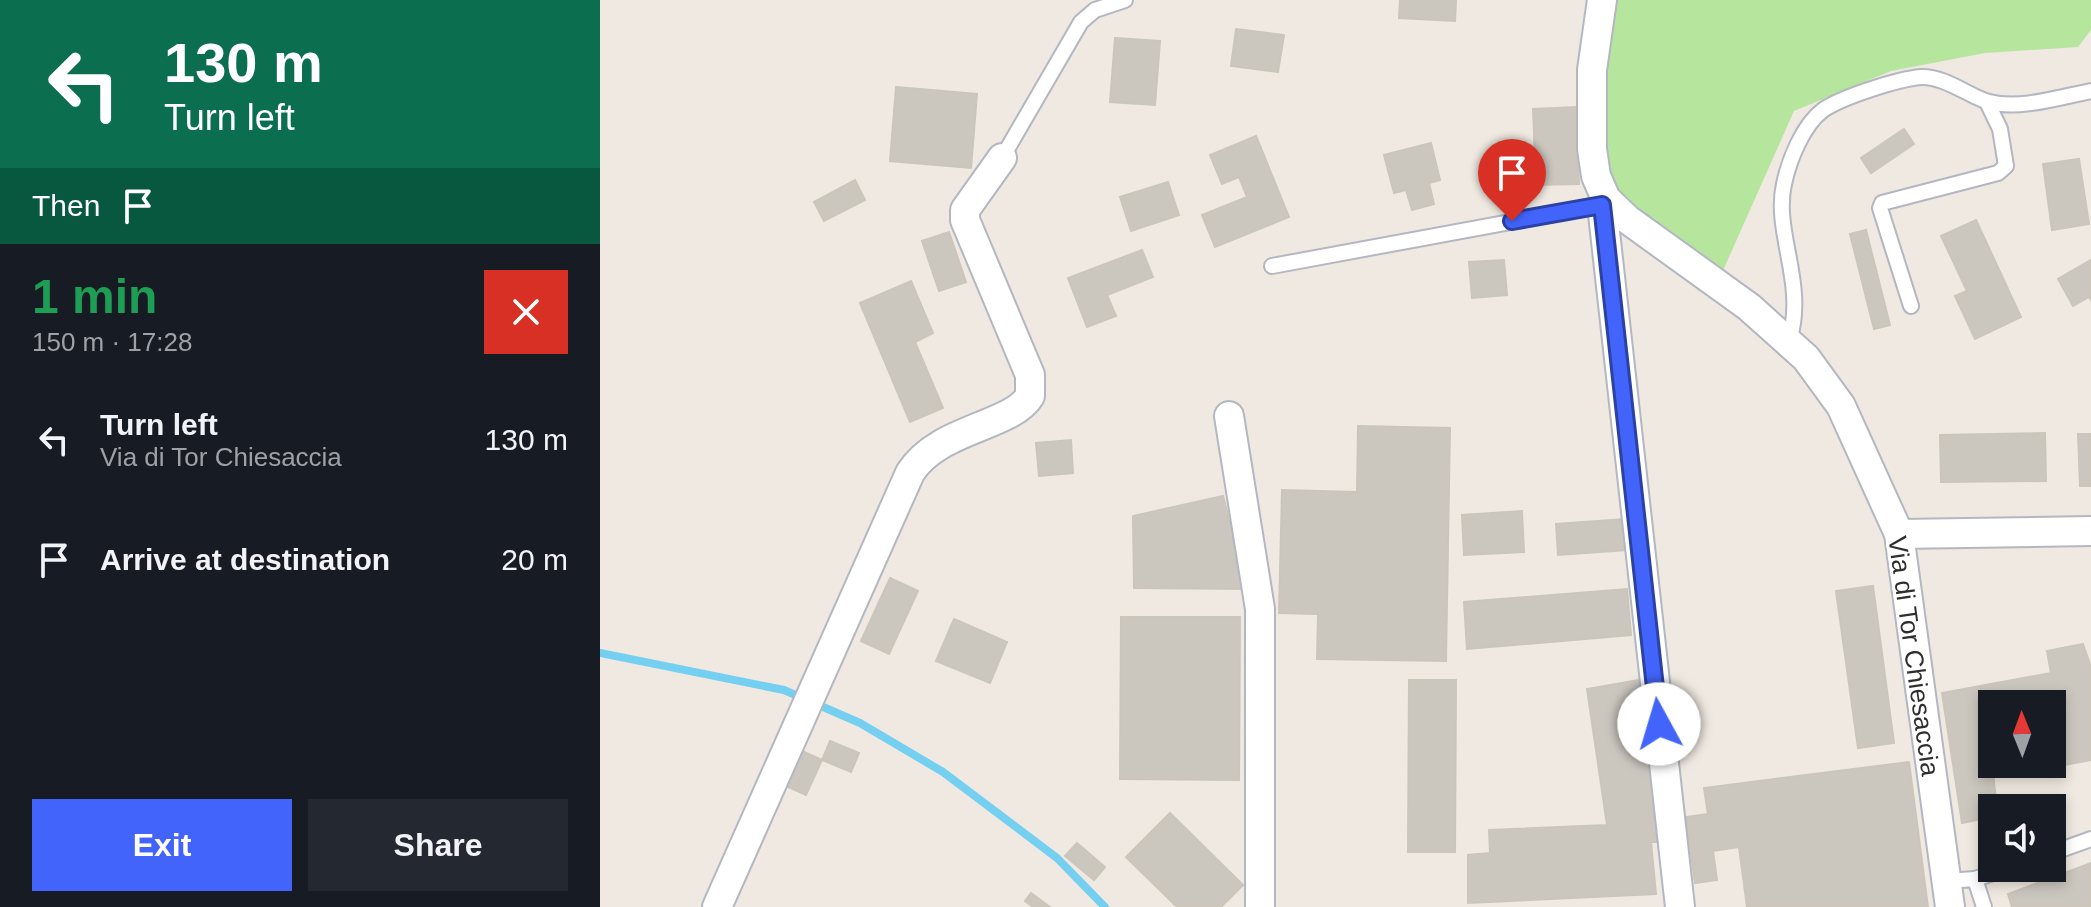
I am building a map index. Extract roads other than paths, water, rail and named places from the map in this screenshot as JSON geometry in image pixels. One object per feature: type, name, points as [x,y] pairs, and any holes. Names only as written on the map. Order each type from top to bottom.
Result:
[{"type":"street","points":[[1602,0],[1592,70],[1591,140],[1596,176],[1604,202],[1680,907]]},
{"type":"street","points":[[717,907],[914,466],[935,446],[1019,407],[1030,396],[1030,375],[965,220],[965,210],[1002,158]]},
{"type":"street","name":"Via di Tor Chiesaccia","points":[[1604,202],[1789,341],[1841,406],[1899,534],[1949,894]]},
{"type":"street","points":[[1229,416],[1259,590],[1260,907]]},
{"type":"street","points":[[1899,534],[2091,531]]},
{"type":"lane","points":[[1002,158],[1081,22],[1095,10],[1125,0]]},
{"type":"lane","points":[[1789,341],[1797,317],[1783,187],[1796,146],[1822,111],[1885,86],[1922,77],[1966,89],[1987,102],[2016,104],[2091,91]]},
{"type":"lane","points":[[1911,306],[1880,208],[1882,203],[1998,173],[2006,166],[2000,129],[1987,102]]},
{"type":"lane","points":[[1272,266],[1604,202]]},
{"type":"lane","points":[[2066,848],[2091,839]]},
{"type":"lane","points":[[1949,894],[1978,878]]},
{"type":"lane","points":[[1975,879],[1984,907]]},
{"type":"waterway","points":[[600,653],[784,690],[860,723],[943,772],[1057,858],[1105,907]]}]
